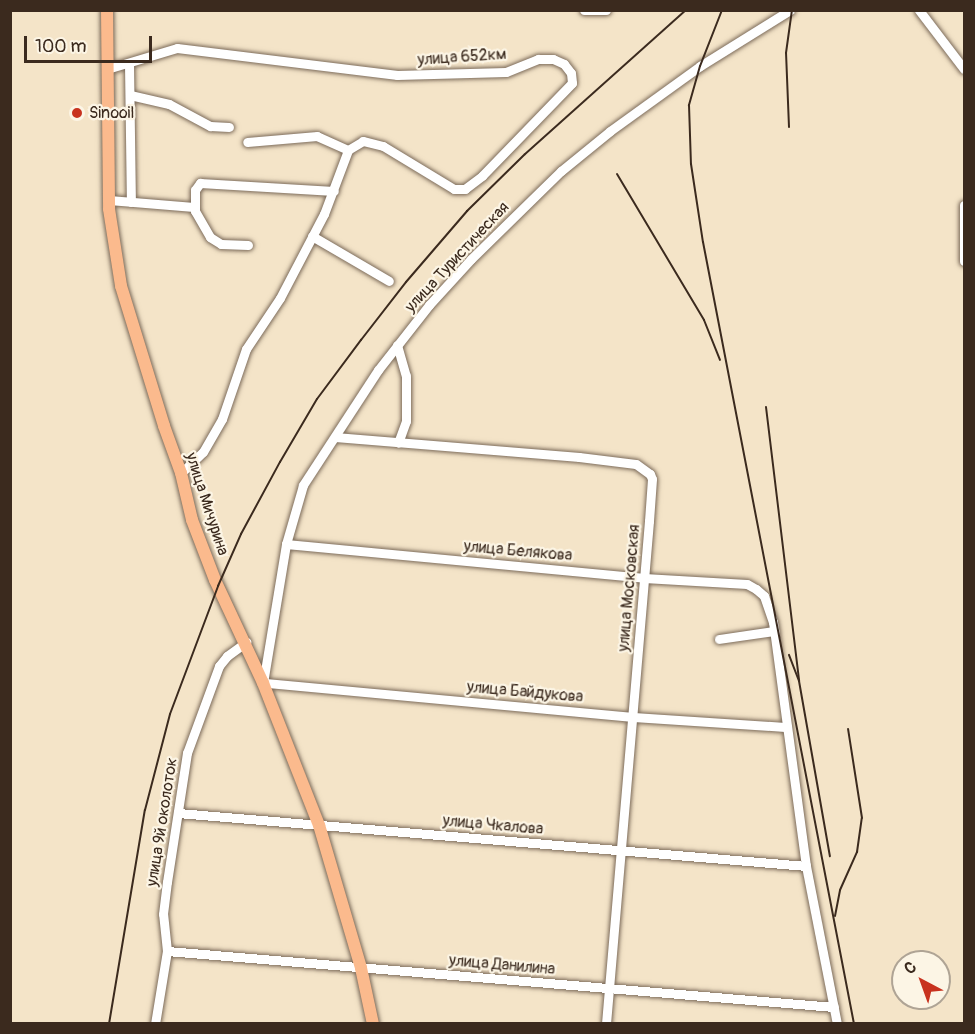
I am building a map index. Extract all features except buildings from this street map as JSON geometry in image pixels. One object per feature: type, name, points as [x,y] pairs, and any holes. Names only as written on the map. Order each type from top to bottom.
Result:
[{"type":"main road","name":"улица Мичурина","points":[[106,10],[109,200],[121,286],[164,426],[181,473],[192,520],[215,580],[246,642],[319,825],[361,968],[373,1023]]},
{"type":"street","points":[[584,10],[606,10]]},
{"type":"street","name":"улица Туристическая","points":[[263,683],[286,544],[303,485],[378,369],[471,259],[561,171],[610,131],[700,66],[790,10]]},
{"type":"street","points":[[919,10],[964,69]]},
{"type":"street","name":"улица 652км","points":[[107,69],[177,48],[397,75],[506,72],[538,59],[553,59],[564,64],[571,73],[572,83],[465,189],[454,189],[383,146],[363,141],[348,150]]},
{"type":"street","points":[[129,64],[131,202]]},
{"type":"street","points":[[130,95],[169,104],[210,126],[229,127]]},
{"type":"street","points":[[181,473],[203,452],[222,419],[246,349],[280,298],[312,236],[334,191],[348,150],[317,136],[247,142]]},
{"type":"street","points":[[248,245],[220,244],[210,237],[194,207],[195,190],[200,183],[206,181],[334,191]]},
{"type":"street","points":[[109,200],[194,207]]},
{"type":"street","points":[[964,205],[964,261]]},
{"type":"street","points":[[312,236],[389,281]]},
{"type":"street","points":[[398,345],[406,376],[406,421],[398,443]]},
{"type":"street","name":"улица Московская","points":[[334,437],[579,457],[636,464],[645,469],[652,479],[606,1023]]},
{"type":"street","name":"улица Белякова","points":[[286,544],[644,578],[747,584],[764,596],[774,631]]},
{"type":"street","points":[[719,639],[774,631],[785,727],[806,866],[837,1023]]},
{"type":"street","name":"улица 9й околоток","points":[[155,1023],[167,951],[163,914],[188,753],[219,666],[227,656],[246,642]]},
{"type":"street","name":"улица Байдукова","points":[[263,683],[633,717],[785,727]]},
{"type":"street","name":"улица Чкалова","points":[[178,813],[806,866]]},
{"type":"street","name":"улица Данилина","points":[[167,951],[834,1008]]},
{"type":"railway","points":[[109,1024],[145,810],[170,714],[218,586],[241,534],[280,462],[317,399],[406,282],[467,211],[525,154],[686,10]]},
{"type":"railway","points":[[722,10],[700,66],[689,105],[691,164],[703,242],[854,1024]]},
{"type":"railway","points":[[789,127],[786,53],[792,10]]},
{"type":"railway","points":[[617,174],[704,320],[720,360]]},
{"type":"railway","points":[[766,407],[799,681],[789,655]]},
{"type":"railway","points":[[799,681],[830,856]]},
{"type":"railway","points":[[835,916],[840,890],[857,852],[862,818],[848,729]]},
{"type":"place","name":"Sinooil","points":[[77,113]]}]
